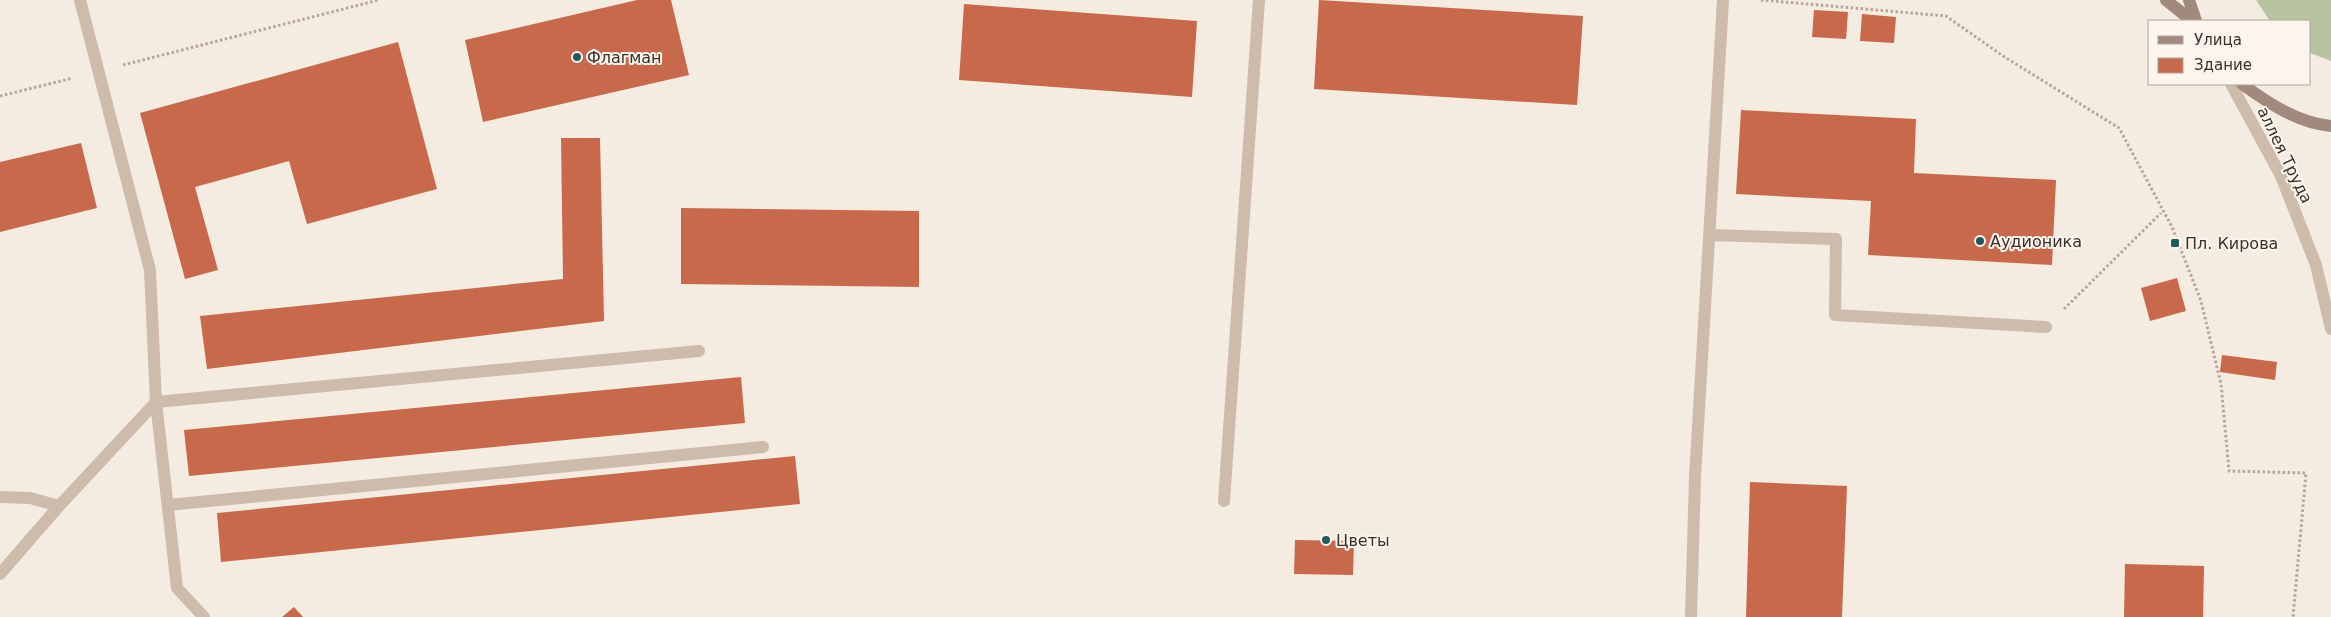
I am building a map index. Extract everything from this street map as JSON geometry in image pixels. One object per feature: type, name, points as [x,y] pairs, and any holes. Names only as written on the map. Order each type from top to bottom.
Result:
[{"type":"main road","points":[[2166,0],[2191,20]]},
{"type":"main road","points":[[2189,0],[2196,20]]},
{"type":"main road","points":[[2243,85],[2265,101],[2294,116],[2331,126]]},
{"type":"street","points":[[80,0],[150,270],[156,402],[177,588],[204,617]]},
{"type":"street","points":[[1224,501],[1258,0]]},
{"type":"street","points":[[1692,617],[1695,477],[1723,0]]},
{"type":"street","name":"аллея Труда","points":[[2232,85],[2281,176],[2316,265],[2331,329]]},
{"type":"street","points":[[1709,234],[1836,239],[1835,315],[2046,327]]},
{"type":"street","points":[[0,574],[59,506],[156,402],[699,350]]},
{"type":"street","points":[[168,505],[763,447]]},
{"type":"street","points":[[0,497],[30,498],[59,506]]},
{"type":"path","points":[[0,96],[379,0]]},
{"type":"path","points":[[1761,0],[1946,16],[2003,56],[2119,128],[2172,227],[2201,301],[2220,384],[2229,471],[2306,473],[2293,617]]},
{"type":"path","points":[[2046,327],[2161,213]]},
{"type":"green space","points":[[2256,0],[2331,0],[2331,61],[2311,53],[2311,20],[2269,20]]},
{"type":"building","name":"Флагман","points":[[637,0],[671,0],[689,75],[483,122],[465,40]]},
{"type":"building","points":[[1319,0],[1583,16],[1577,105],[1314,89]]},
{"type":"building","points":[[964,4],[1197,21],[1192,97],[959,80]]},
{"type":"building","points":[[1814,10],[1848,12],[1846,39],[1812,37]]},
{"type":"building","points":[[1862,14],[1896,17],[1894,43],[1860,41]]},
{"type":"building","points":[[398,42],[437,189],[307,224],[289,161],[195,187],[218,270],[185,279],[140,113]]},
{"type":"building","points":[[1741,110],[1916,119],[1914,173],[2056,180],[2052,265],[1868,255],[1871,201],[1736,194]]},
{"type":"building","points":[[561,138],[600,138],[604,321],[207,369],[200,316],[563,279]]},
{"type":"building","points":[[81,143],[97,208],[0,232],[0,162]]},
{"type":"building","points":[[681,208],[919,211],[919,287],[681,284]]},
{"type":"building","points":[[2177,278],[2186,311],[2150,321],[2141,288]]},
{"type":"building","points":[[2222,355],[2277,362],[2275,380],[2220,372]]},
{"type":"building","points":[[741,377],[745,423],[189,476],[184,430]]},
{"type":"building","points":[[795,456],[800,504],[221,562],[217,513]]},
{"type":"building","points":[[1750,482],[1847,486],[1842,617],[1746,617]]},
{"type":"building","points":[[1295,540],[1354,541],[1353,575],[1294,574]]},
{"type":"building","points":[[2125,564],[2204,566],[2203,617],[2124,617]]},
{"type":"building","points":[[294,607],[303,617],[282,617]]},
{"type":"place","name":"Флагман","points":[[577,57]]},
{"type":"place","name":"Аудионика","points":[[1980,241]]},
{"type":"place","name":"Пл. Кирова","points":[[2175,243]]},
{"type":"place","name":"Цветы","points":[[1326,540]]}]
